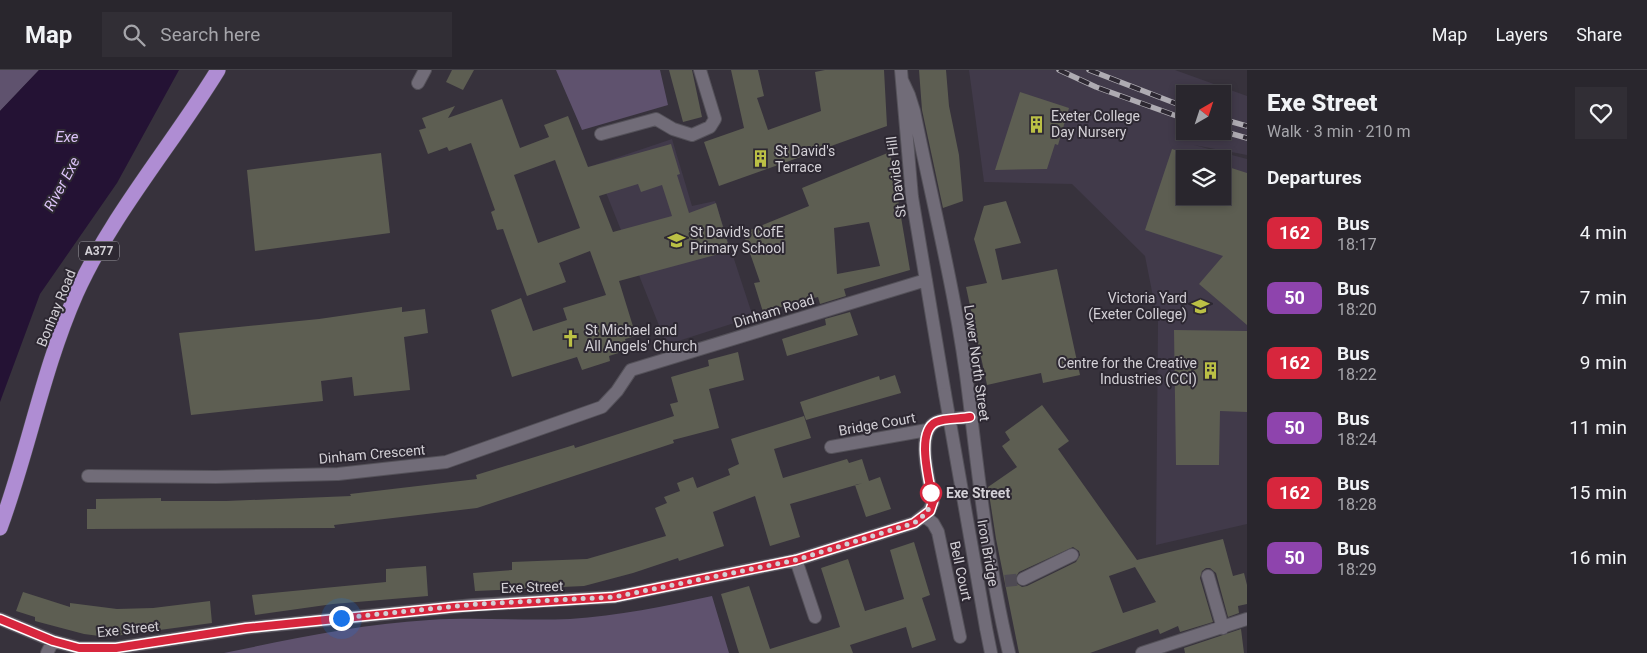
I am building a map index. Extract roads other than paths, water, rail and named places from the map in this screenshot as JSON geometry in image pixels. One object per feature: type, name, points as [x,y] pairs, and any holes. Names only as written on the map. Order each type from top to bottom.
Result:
[{"type":"highway","name":"Bonhay Road","points":[[0,528],[17,483],[47,379],[76,294],[105,241],[192,113],[218,70]]},
{"type":"street","points":[[418,83],[425,70]]},
{"type":"street","points":[[601,134],[656,119],[673,129],[692,135],[710,127],[715,119],[700,70]]},
{"type":"street","name":"St Davids Hill","points":[[901,75],[912,197],[926,280]]},
{"type":"street","name":"Lower North Street","points":[[901,75],[914,111],[952,298],[970,399],[970,417],[999,583],[1009,653]]},
{"type":"street","name":"Dinham Road","points":[[631,370],[926,280]]},
{"type":"street","name":"Iron Bridge","points":[[926,280],[991,653]]},
{"type":"street","name":"Dinham Crescent","points":[[88,476],[216,477],[338,474],[446,462],[602,407],[613,396],[631,370]]},
{"type":"street","points":[[924,516],[933,502],[924,442],[927,430],[936,422],[970,417]]},
{"type":"street","name":"Bridge Court","points":[[831,447],[927,430]]},
{"type":"street","name":"Exe Street","points":[[0,619],[53,641],[79,648],[116,648],[246,628],[434,609],[614,597],[796,560],[914,523],[924,516]]},
{"type":"street","name":"Bell Court","points":[[924,516],[933,523],[938,532],[960,637]]},
{"type":"street","points":[[1023,579],[1072,555]]},
{"type":"street","points":[[796,560],[815,617]]},
{"type":"street","points":[[1208,576],[1223,628]]},
{"type":"street","points":[[1142,653],[1247,619]]},
{"type":"street","points":[[47,653],[53,641]]},
{"type":"water","name":"Exe","points":[[39,70],[179,70],[117,183],[40,294],[0,402],[0,111]]},
{"type":"tunnel","points":[[1005,581],[1023,579]]},
{"type":"railway","points":[[1059,70],[1096,87],[1176,116]]},
{"type":"railway","points":[[1089,70],[1176,104]]},
{"type":"railway","points":[[1231,122],[1247,126]]},
{"type":"railway","points":[[1231,134],[1247,138]]},
{"type":"place","name":"Exeter College Day Nursery","points":[[1037,124]]},
{"type":"place","name":"St David's Terrace","points":[[761,159]]},
{"type":"place","name":"St David's CofE Primary School","points":[[676,240]]},
{"type":"place","name":"Victoria Yard (Exeter College)","points":[[1201,306]]},
{"type":"place","name":"St Michael and All Angels' Church","points":[[571,338]]},
{"type":"place","name":"Centre for the Creative Industries (CCI)","points":[[1211,371]]},
{"type":"place","name":"Exe Street","points":[[931,493]]},
{"type":"water label","name":"River Exe","points":[[62,184]]}]
